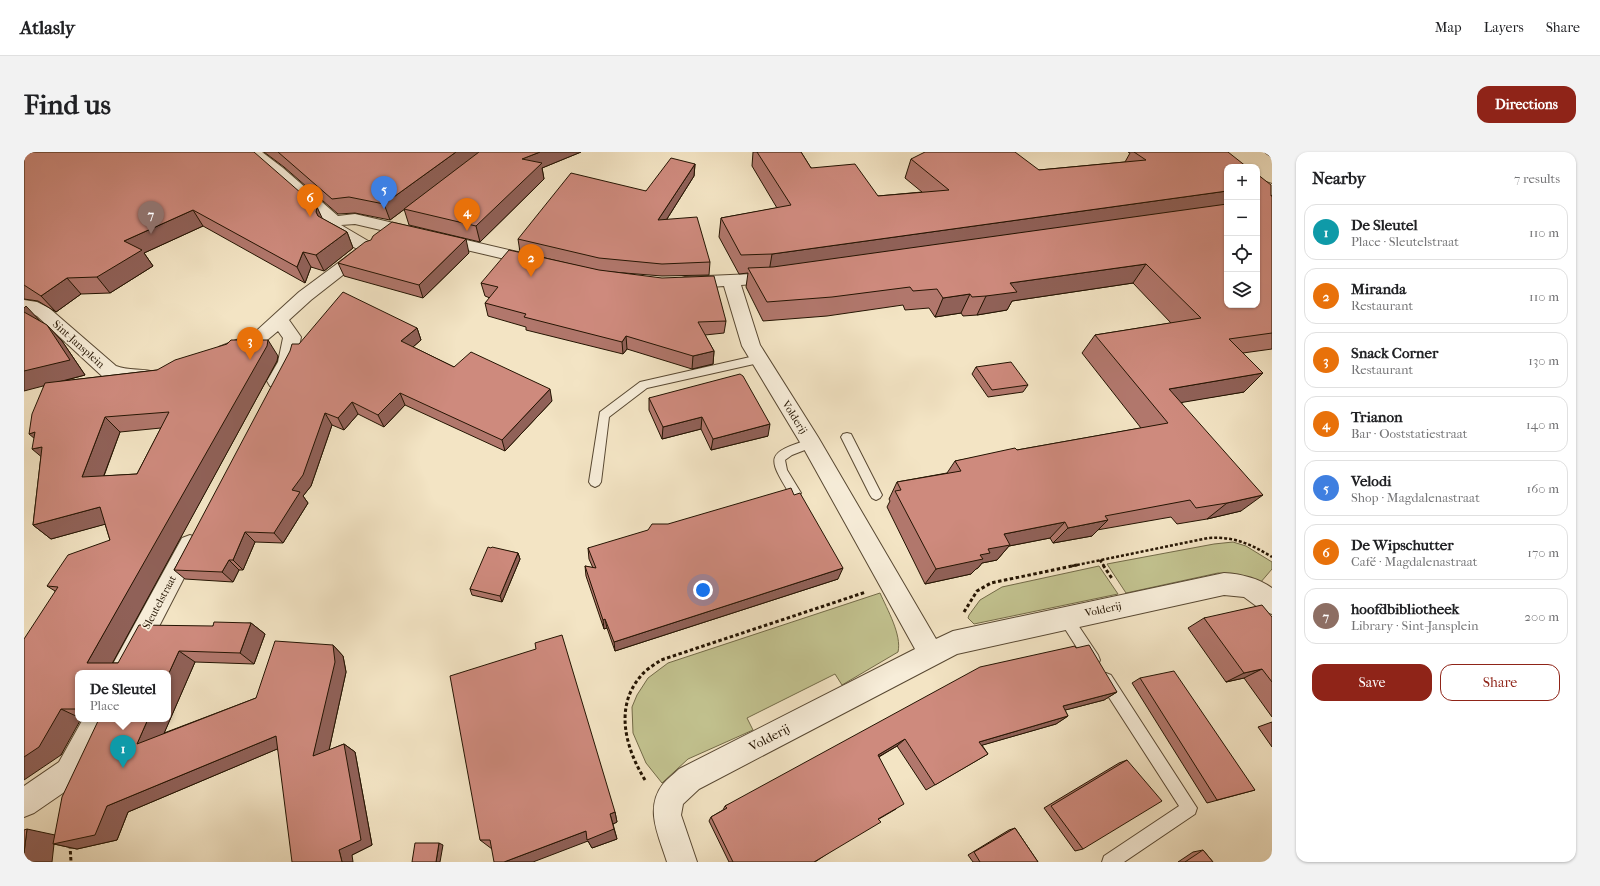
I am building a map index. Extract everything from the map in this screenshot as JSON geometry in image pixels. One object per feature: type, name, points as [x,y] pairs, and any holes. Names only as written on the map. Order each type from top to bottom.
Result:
[{"type":"street","points":[[253,152],[278,171],[334,221],[355,219],[547,264]]},
{"type":"street","points":[[1260,184],[1272,190]]},
{"type":"street","points":[[208,358],[243,346],[260,338],[305,296],[408,218]]},
{"type":"street","points":[[334,221],[332,228],[368,249]]},
{"type":"street","points":[[670,284],[731,281],[792,275]]},
{"type":"street","points":[[731,281],[748,339],[762,364]]},
{"type":"street","name":"Sint-Jansplein","points":[[24,306],[31,306],[43,312],[109,371],[121,376],[138,378],[167,372]]},
{"type":"street","points":[[269,397],[287,362],[292,337],[279,319]]},
{"type":"street","name":"Volderij","points":[[762,364],[811,443],[931,653]]},
{"type":"street","name":"Sleutelstraat","points":[[124,670],[199,528]]},
{"type":"street","name":"Volderij","points":[[669,802],[673,794],[689,779],[931,653],[963,639],[1224,584],[1241,585],[1257,590],[1272,603]]},
{"type":"street","points":[[24,803],[69,772],[95,722]]},
{"type":"street","points":[[669,802],[667,815],[682,862]]},
{"type":"lane","points":[[595,482],[604,415],[644,385],[762,364]]},
{"type":"lane","points":[[847,437],[876,495]]},
{"type":"lane","points":[[795,493],[777,462],[785,453],[811,443]]},
{"type":"lane","points":[[1065,617],[1189,808],[1110,862]]},
{"type":"path","points":[[963,639],[958,630],[958,621],[977,591],[991,583],[1220,537],[1239,539],[1249,542],[1272,557]]},
{"type":"path","points":[[669,802],[651,789],[640,773],[631,756],[625,734],[625,711],[630,694],[638,679],[647,670],[661,660],[892,584]]},
{"type":"path","points":[[70,840],[71,862]]},
{"type":"green space","points":[[1233,542],[1246,546],[1272,562],[1272,569],[1260,583],[1234,574],[1218,573],[1126,593],[1107,564],[1214,544]]},
{"type":"green space","points":[[1099,566],[1118,594],[974,624],[968,618],[980,600],[1002,587]]},
{"type":"green space","points":[[880,593],[896,630],[899,645],[898,652],[842,685],[835,674],[747,718],[753,730],[688,759],[662,783],[646,763],[633,733],[632,707],[637,695],[648,678],[668,663]]},
{"type":"building","points":[[24,152],[254,152],[317,207],[316,212],[318,216],[347,232],[316,255],[303,252],[297,267],[193,210],[124,241],[142,250],[97,277],[67,278],[41,296],[24,285]]},
{"type":"building","points":[[278,152],[456,152],[384,204],[349,197],[332,199]]},
{"type":"building","points":[[479,152],[540,152],[522,159],[542,163],[476,226],[404,209]]},
{"type":"building","points":[[757,152],[801,152],[811,168],[855,164],[878,196],[949,190],[911,159],[925,152],[1015,152],[1039,170],[1146,160],[1134,152],[1228,152],[1243,164],[1224,164],[1224,191],[772,254],[741,255],[721,218],[791,205]]},
{"type":"building","points":[[671,158],[695,164],[658,220],[697,217],[710,262],[662,264],[599,258],[518,239],[571,173],[646,191]]},
{"type":"building","points":[[1260,176],[1271,185],[1272,196],[1272,333],[1229,339],[1263,373],[1169,389],[1263,495],[1196,508],[1190,500],[1105,516],[1108,520],[1068,528],[1065,522],[1004,534],[1010,545],[988,549],[990,553],[980,555],[983,559],[936,569],[895,491],[901,490],[897,482],[961,471],[955,461],[1015,448],[1017,450],[1168,423],[1095,335],[1201,318],[1146,264],[1010,283],[1017,292],[986,296],[972,297],[970,294],[943,298],[937,289],[913,291],[910,287],[832,297],[767,302],[748,268],[773,267],[1224,204],[1224,308],[1260,308]]},
{"type":"building","points":[[392,222],[466,239],[419,285],[338,263],[365,242],[371,240],[373,236]]},
{"type":"building","points":[[509,250],[599,270],[662,278],[714,276],[726,321],[698,322],[714,351],[693,356],[626,336],[622,342],[524,317],[526,314],[485,303],[498,287],[481,283]]},
{"type":"building","points":[[343,292],[417,328],[401,341],[454,367],[471,352],[550,389],[502,440],[400,393],[378,415],[352,402],[338,418],[325,413],[303,475],[292,490],[300,492],[274,533],[245,532],[233,560],[229,560],[222,572],[174,570],[290,351],[292,344],[299,344]]},
{"type":"building","points":[[24,312],[47,325],[70,360],[24,371]]},
{"type":"building","points":[[231,340],[268,340],[267,346],[87,663],[118,663],[139,625],[213,626],[214,622],[251,623],[240,653],[179,651],[170,670],[75,670],[75,709],[61,709],[39,747],[24,757],[24,639],[58,587],[47,586],[68,555],[110,540],[100,507],[33,525],[42,447],[32,449],[35,432],[29,434],[32,414],[45,383],[157,370],[175,360],[227,344]],"holes":[[[169,412],[137,474],[82,477],[105,417]]]},
{"type":"building","points":[[1011,362],[1028,385],[992,390],[976,367]]},
{"type":"building","points":[[740,374],[743,376],[770,424],[713,439],[702,417],[663,427],[649,398]]},
{"type":"building","points":[[791,488],[794,495],[800,493],[843,568],[614,642],[605,619],[603,620],[585,566],[596,568],[588,548],[648,530],[652,524],[668,524]]},
{"type":"building","points":[[488,547],[518,553],[500,596],[470,589]]},
{"type":"building","points":[[1262,605],[1272,617],[1272,682],[1262,669],[1244,673],[1204,618]]},
{"type":"building","points":[[562,635],[615,812],[610,814],[614,829],[587,840],[586,831],[504,862],[494,862],[490,840],[480,840],[450,676],[536,649],[535,643]]},
{"type":"building","points":[[275,641],[333,645],[335,662],[313,756],[344,744],[361,840],[339,850],[342,862],[292,862],[276,736],[107,806],[95,835],[53,844],[62,797],[98,722],[147,722],[137,744],[256,698]]},
{"type":"building","points":[[1089,645],[1117,692],[1063,706],[1068,716],[979,742],[988,754],[935,785],[905,739],[878,755],[904,804],[878,819],[881,822],[814,862],[733,862],[711,817],[727,808],[725,806],[980,667],[1075,646],[1076,648]]},
{"type":"building","points":[[1174,671],[1255,790],[1217,800],[1140,678]]},
{"type":"building","points":[[1127,760],[1162,801],[1083,849],[1051,806]]},
{"type":"building","points":[[1015,828],[1038,862],[980,862],[974,852]]},
{"type":"building","points":[[27,829],[24,853],[24,830]]},
{"type":"building","points":[[415,843],[439,843],[436,862],[412,862]]},
{"type":"building","points":[[1203,850],[1213,862],[1185,862]]},
{"type":"place","name":"Velodi","points":[[384,209]]},
{"type":"place","name":"De Wipschutter","points":[[310,217]]},
{"type":"place","name":"Trianon","points":[[467,231]]},
{"type":"place","name":"hoofdbibliotheek","points":[[151,234]]},
{"type":"place","name":"Miranda","points":[[531,277]]},
{"type":"place","name":"Snack Corner","points":[[250,360]]},
{"type":"place","name":"De Sleutel","points":[[123,768]]}]
